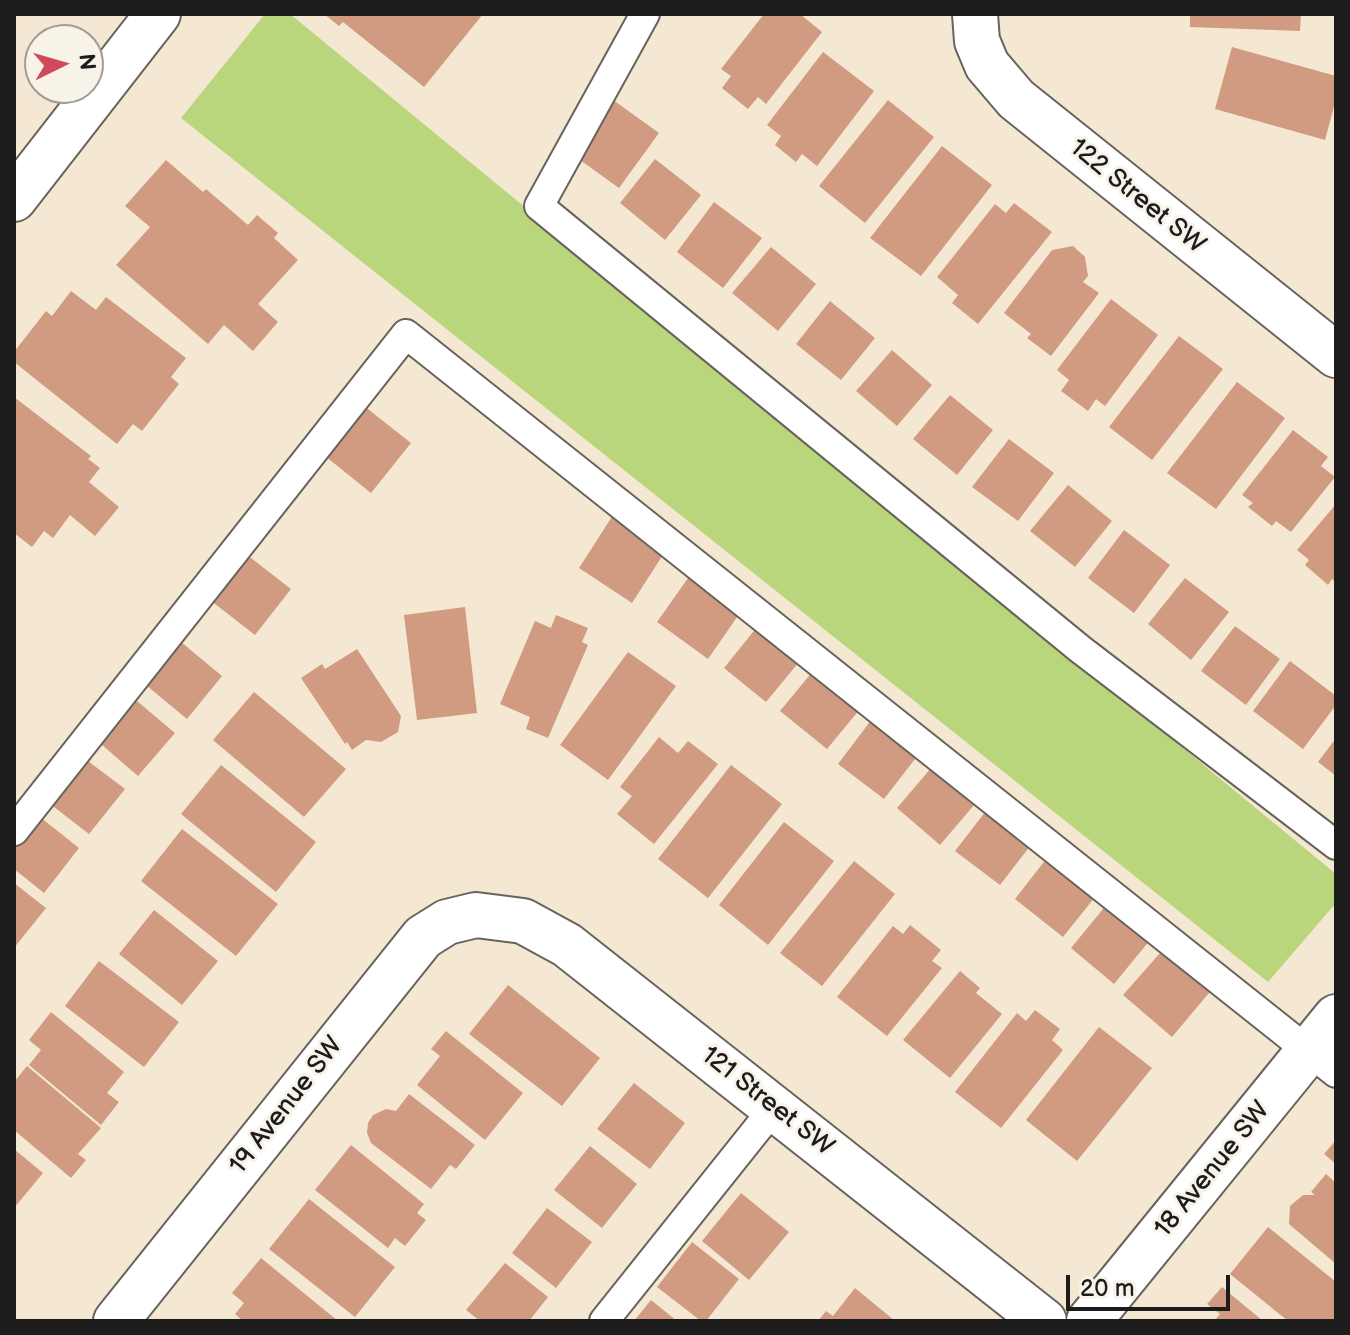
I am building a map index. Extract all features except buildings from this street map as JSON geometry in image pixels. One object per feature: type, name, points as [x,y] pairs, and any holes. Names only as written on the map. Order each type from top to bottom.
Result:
[{"type":"street","points":[[14,199],[158,14]]},
{"type":"street","name":"122 Street SW","points":[[975,14],[977,41],[987,65],[1016,99],[1336,355]]},
{"type":"street","name":"121 Street SW","points":[[476,915],[523,921],[567,945],[1044,1321]]},
{"type":"street","name":"19 Avenue SW","points":[[116,1321],[423,937],[447,922],[476,915]]},
{"type":"street","name":"18 Avenue SW","points":[[1089,1321],[1323,1062],[1336,1017]]},
{"type":"lane","points":[[645,14],[539,206],[1080,649],[1336,845]]},
{"type":"lane","points":[[14,831],[406,334],[1323,1062]]},
{"type":"lane","points":[[604,1321],[774,1108]]},
{"type":"green space","points":[[265,14],[290,14],[1336,874],[1336,903],[1268,982],[181,118]]}]
